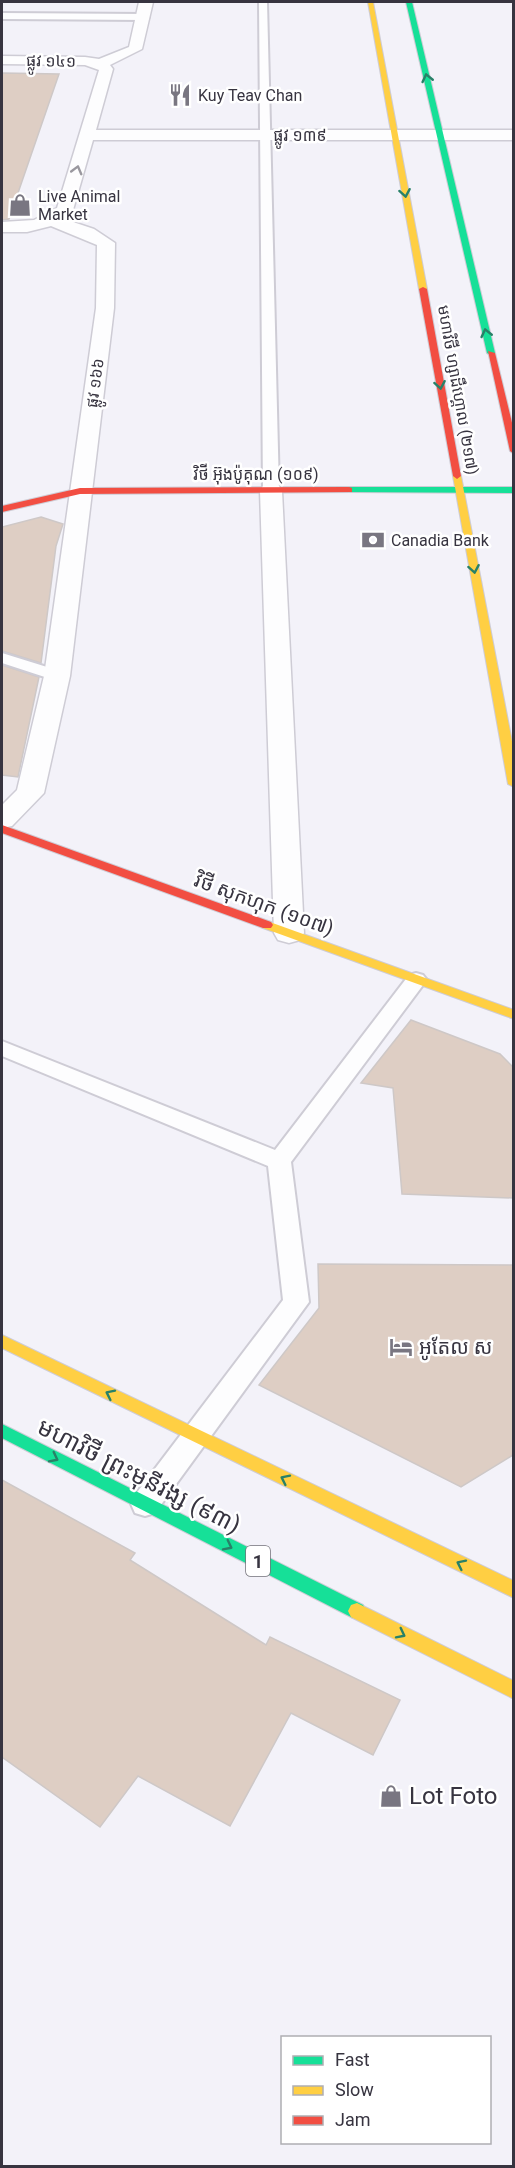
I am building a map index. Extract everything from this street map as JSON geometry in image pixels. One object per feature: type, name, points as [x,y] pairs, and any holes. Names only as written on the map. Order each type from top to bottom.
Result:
[{"type":"main road","name":"មហាវិថី ហ្សាដឹហ្គោល (២១៧)","points":[[370,2],[513,784]]},
{"type":"main road","name":"មហាវិថី ហ្សាដឹហ្គោល (២១៧)","points":[[409,2],[513,451]]},
{"type":"main road","name":"វិថី អ៊ុងប៉ូគុណ (១០៩)","points":[[2,509],[80,492],[513,490]]},
{"type":"main road","name":"វិថី សុកហុក (១០៧)","points":[[2,829],[513,1015]]},
{"type":"main road","points":[[2,1341],[513,1590]]},
{"type":"main road","name":"មហាវិថី ព្រះមុនីវង្ស (៩៣)","points":[[2,1431],[513,1691]]},
{"type":"street","points":[[2,228],[28,228],[53,221],[65,210],[106,69],[101,64],[135,49],[146,2]]},
{"type":"street","name":"ផ្លូវ ១៤១","points":[[2,60],[85,61],[101,64]]},
{"type":"street","name":"ផ្លូវ ១៣៩","points":[[86,135],[513,135]]},
{"type":"street","name":"ផ្លូវ ១៦៦","points":[[2,820],[30,793],[57,676],[105,308],[106,243],[88,233],[53,221]]},
{"type":"street","points":[[271,491],[289,933]]},
{"type":"lane","points":[[263,2],[271,491]]},
{"type":"lane","points":[[2,16],[144,17]]},
{"type":"lane","points":[[2,658],[57,676]]},
{"type":"lane","points":[[146,1504],[296,1302],[279,1161],[416,980]]},
{"type":"lane","points":[[2,1048],[279,1161]]},
{"type":"building","points":[[2,73],[59,74],[9,219],[2,220]]},
{"type":"building","points":[[41,517],[63,524],[56,546],[41,663],[2,651],[2,527]]},
{"type":"building","points":[[2,665],[39,677],[18,777],[2,775]]},
{"type":"building","points":[[411,1020],[500,1054],[513,1067],[513,1198],[402,1194],[393,1088],[361,1083]]},
{"type":"building","name":"អូតែល ស","points":[[318,1264],[513,1265],[513,1455],[461,1487],[259,1385],[319,1308]]},
{"type":"building","points":[[2,1480],[135,1553],[130,1560],[266,1645],[270,1637],[400,1700],[373,1755],[291,1713],[230,1826],[138,1776],[100,1827],[2,1757]]},
{"type":"traffic: fast","points":[[409,2],[491,353]]},
{"type":"traffic: fast","points":[[349,490],[514,490]]},
{"type":"traffic: fast","points":[[2,1431],[357,1611]]},
{"type":"traffic: slow","points":[[370,2],[423,289]]},
{"type":"traffic: slow","points":[[457,476],[514,784]]},
{"type":"traffic: slow","points":[[267,925],[514,1015]]},
{"type":"traffic: slow","points":[[2,1341],[514,1590]]},
{"type":"traffic: slow","points":[[357,1611],[514,1691]]},
{"type":"traffic: jam","points":[[423,289],[457,476]]},
{"type":"traffic: jam","points":[[491,353],[514,451]]},
{"type":"traffic: jam","points":[[2,509],[80,491],[349,490]]},
{"type":"traffic: jam","points":[[2,829],[267,925]]},
{"type":"place","name":"Kuy Teav Chan","points":[[180,95]]},
{"type":"place","name":"Live Animal Market","points":[[20,205]]},
{"type":"place","name":"Canadia Bank","points":[[373,540]]},
{"type":"place","name":"អូតែល ស","points":[[401,1347]]},
{"type":"place","name":"Lot Foto","points":[[391,1796]]}]
